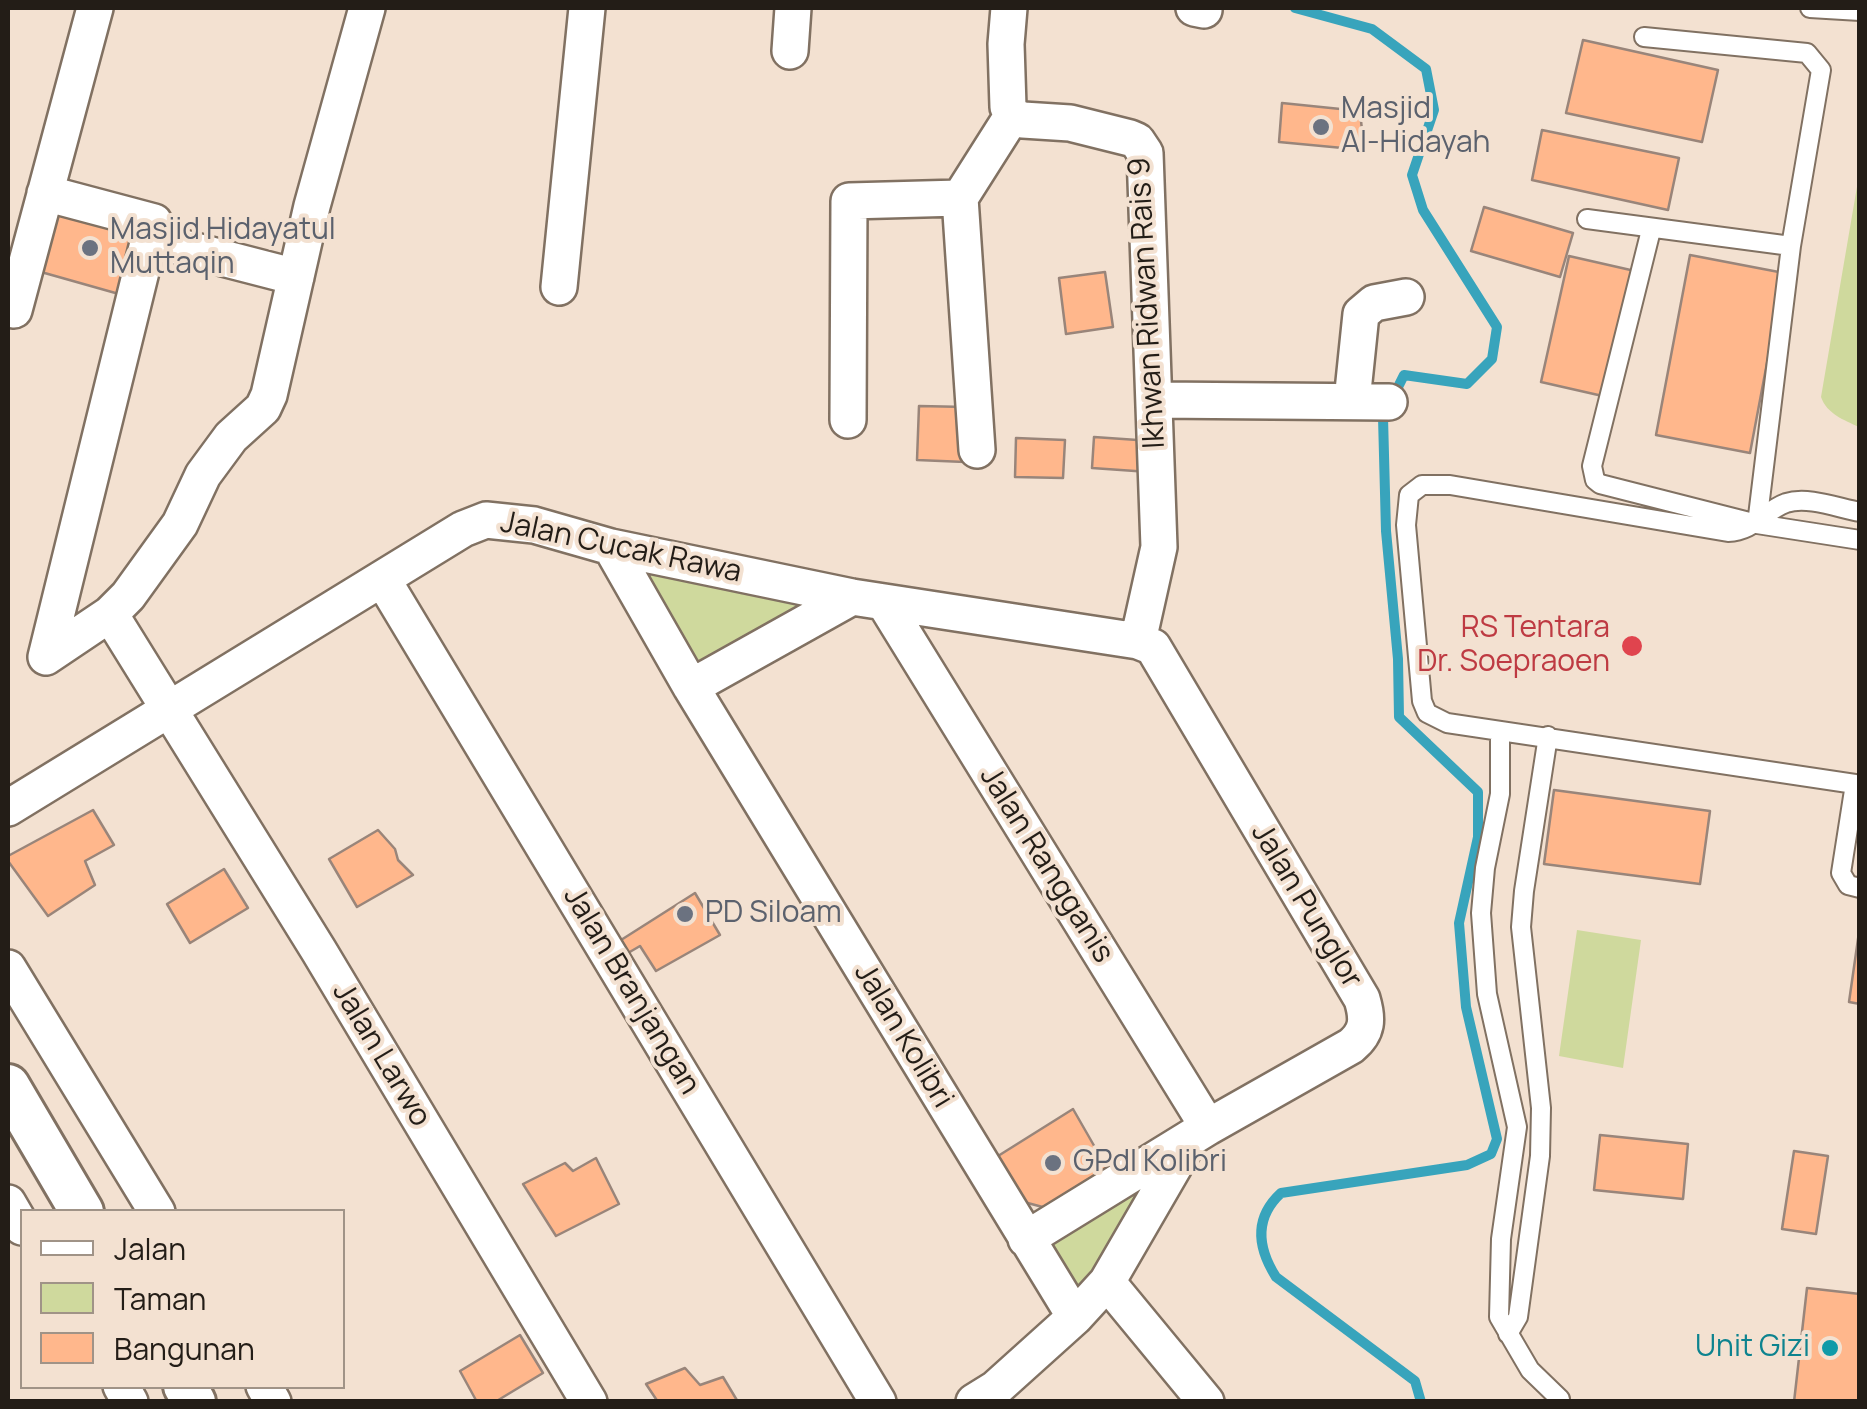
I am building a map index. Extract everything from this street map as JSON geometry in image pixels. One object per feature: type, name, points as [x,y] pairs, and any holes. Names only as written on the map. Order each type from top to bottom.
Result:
[{"type":"street","points":[[8,308],[14,310],[95,8]]},
{"type":"street","points":[[45,194],[154,222],[46,657],[110,614],[146,574],[180,524],[203,476],[230,438],[263,408],[367,8]]},
{"type":"street","points":[[558,287],[587,8]]},
{"type":"street","points":[[790,51],[794,8]]},
{"type":"street","points":[[977,450],[960,198],[1012,116],[1008,107],[1006,44],[1009,8]]},
{"type":"street","name":"Ikhwan Ridwan Rais 9","points":[[1012,116],[1070,123],[1130,138],[1142,147],[1146,161],[1159,547],[1138,641]]},
{"type":"street","points":[[848,420],[849,201],[960,198]]},
{"type":"street","points":[[149,239],[296,277]]},
{"type":"street","points":[[1352,401],[1361,314],[1374,302],[1406,298]]},
{"type":"street","points":[[1156,400],[1389,402]]},
{"type":"street","name":"Jalan Cucak Rawa","points":[[8,808],[463,529],[486,520],[534,525],[611,546],[868,599],[1138,641]]},
{"type":"street","name":"Jalan Kolibri","points":[[611,546],[691,687],[1075,1316]]},
{"type":"street","name":"Jalan Branjangan","points":[[383,580],[878,1402]]},
{"type":"street","points":[[691,687],[868,599]]},
{"type":"street","name":"Jalan Rangganis","points":[[868,599],[1198,1133]]},
{"type":"street","name":"Jalan Larwo","points":[[110,614],[319,951],[590,1402]]},
{"type":"street","name":"Jalan Punglor","points":[[1138,641],[1153,647],[1362,999],[1366,1013],[1362,1037],[1351,1046],[1198,1133]]},
{"type":"street","points":[[8,968],[155,1209]]},
{"type":"street","points":[[8,1086],[80,1209]]},
{"type":"street","points":[[1026,1239],[1198,1133]]},
{"type":"street","points":[[990,1397],[1107,1282],[1198,1133]]},
{"type":"street","points":[[1107,1282],[1206,1402]]},
{"type":"lane","points":[[1810,8],[1860,10]]},
{"type":"lane","points":[[1644,37],[1808,53],[1821,70],[1791,246],[1756,524]]},
{"type":"lane","points":[[1587,219],[1791,246]]},
{"type":"lane","points":[[1651,230],[1592,466],[1594,480],[1756,524],[1860,540]]},
{"type":"lane","points":[[1860,512],[1796,501],[1779,506],[1756,524],[1728,532],[1450,485],[1422,484],[1409,496],[1406,525],[1422,701],[1428,712],[1448,724],[1857,783],[1841,873],[1848,885],[1860,888]]},
{"type":"lane","points":[[1500,731],[1500,794],[1485,868],[1481,914],[1487,994],[1517,1127],[1501,1239],[1499,1317],[1530,1370],[1563,1401]]},
{"type":"lane","points":[[1508,1334],[1518,1317],[1540,1156],[1541,1108],[1521,927],[1548,736]]},
{"type":"green space","points":[[1859,175],[1859,427],[1832,412],[1821,397]]},
{"type":"green space","points":[[652,572],[797,601],[797,613],[701,665],[695,663],[645,579]]},
{"type":"green space","points":[[1577,930],[1641,940],[1623,1068],[1559,1056]]},
{"type":"green space","points":[[1137,1189],[1138,1193],[1079,1291],[1045,1245]]},
{"type":"building","points":[[1583,40],[1718,70],[1702,142],[1566,113]]},
{"type":"building","name":"Masjid Al-Hidayah","points":[[1282,103],[1360,111],[1364,150],[1279,142]]},
{"type":"building","points":[[1542,130],[1679,158],[1668,210],[1532,180]]},
{"type":"building","name":"Masjid Hidayatul Muttaqin","points":[[53,201],[145,227],[126,296],[34,270]]},
{"type":"building","points":[[1484,207],[1573,233],[1560,277],[1471,251]]},
{"type":"building","points":[[1690,255],[1784,273],[1750,453],[1656,435]]},
{"type":"building","points":[[1569,256],[1635,271],[1607,397],[1541,382]]},
{"type":"building","points":[[1105,272],[1113,327],[1066,334],[1059,278]]},
{"type":"building","points":[[919,406],[967,407],[965,462],[917,460]]},
{"type":"building","points":[[1094,437],[1152,441],[1149,472],[1092,468]]},
{"type":"building","points":[[1016,438],[1065,440],[1063,478],[1015,477]]},
{"type":"building","points":[[1554,790],[1710,811],[1700,884],[1544,864]]},
{"type":"building","points":[[93,810],[114,845],[85,861],[95,885],[48,916],[8,856]]},
{"type":"building","points":[[378,830],[413,875],[357,907],[329,859]]},
{"type":"building","points":[[224,869],[248,908],[190,943],[167,904]]},
{"type":"building","name":"PD Siloam","points":[[695,893],[720,935],[656,971],[640,946],[628,953],[621,940]]},
{"type":"building","points":[[1860,925],[1860,1004],[1849,1002]]},
{"type":"building","name":"GPdI Kolibri","points":[[1073,1109],[1108,1170],[1050,1209],[1024,1202],[998,1156]]},
{"type":"building","points":[[1600,1135],[1688,1144],[1683,1199],[1594,1190]]},
{"type":"building","points":[[1794,1151],[1828,1156],[1816,1234],[1782,1229]]},
{"type":"building","points":[[596,1158],[619,1204],[556,1236],[523,1184],[565,1163],[573,1171]]},
{"type":"building","name":"Unit Gizi","points":[[1807,1288],[1860,1294],[1860,1402],[1794,1402]]},
{"type":"building","points":[[520,1335],[543,1373],[495,1402],[477,1402],[460,1371]]},
{"type":"building","points":[[685,1368],[700,1385],[723,1377],[738,1402],[658,1402],[646,1384]]},
{"type":"waterway","points":[[1295,8],[1372,29],[1426,69],[1434,110],[1412,175],[1423,210],[1497,327],[1492,359],[1467,384],[1404,375],[1383,417],[1386,531],[1398,659],[1399,717],[1478,792],[1478,837],[1459,923],[1466,1007],[1497,1139],[1491,1154],[1467,1165],[1281,1193],[1266,1212],[1261,1233],[1265,1255],[1276,1277],[1415,1381],[1421,1402]]},
{"type":"place","name":"Masjid Al-Hidayah","points":[[1321,127]]},
{"type":"place","name":"Masjid Hidayatul Muttaqin","points":[[90,248]]},
{"type":"place","name":"RS Tentara Dr. Soepraoen","points":[[1632,646]]},
{"type":"place","name":"PD Siloam","points":[[685,914]]},
{"type":"place","name":"GPdI Kolibri","points":[[1053,1163]]},
{"type":"place","name":"Unit Gizi","points":[[1830,1348]]}]
